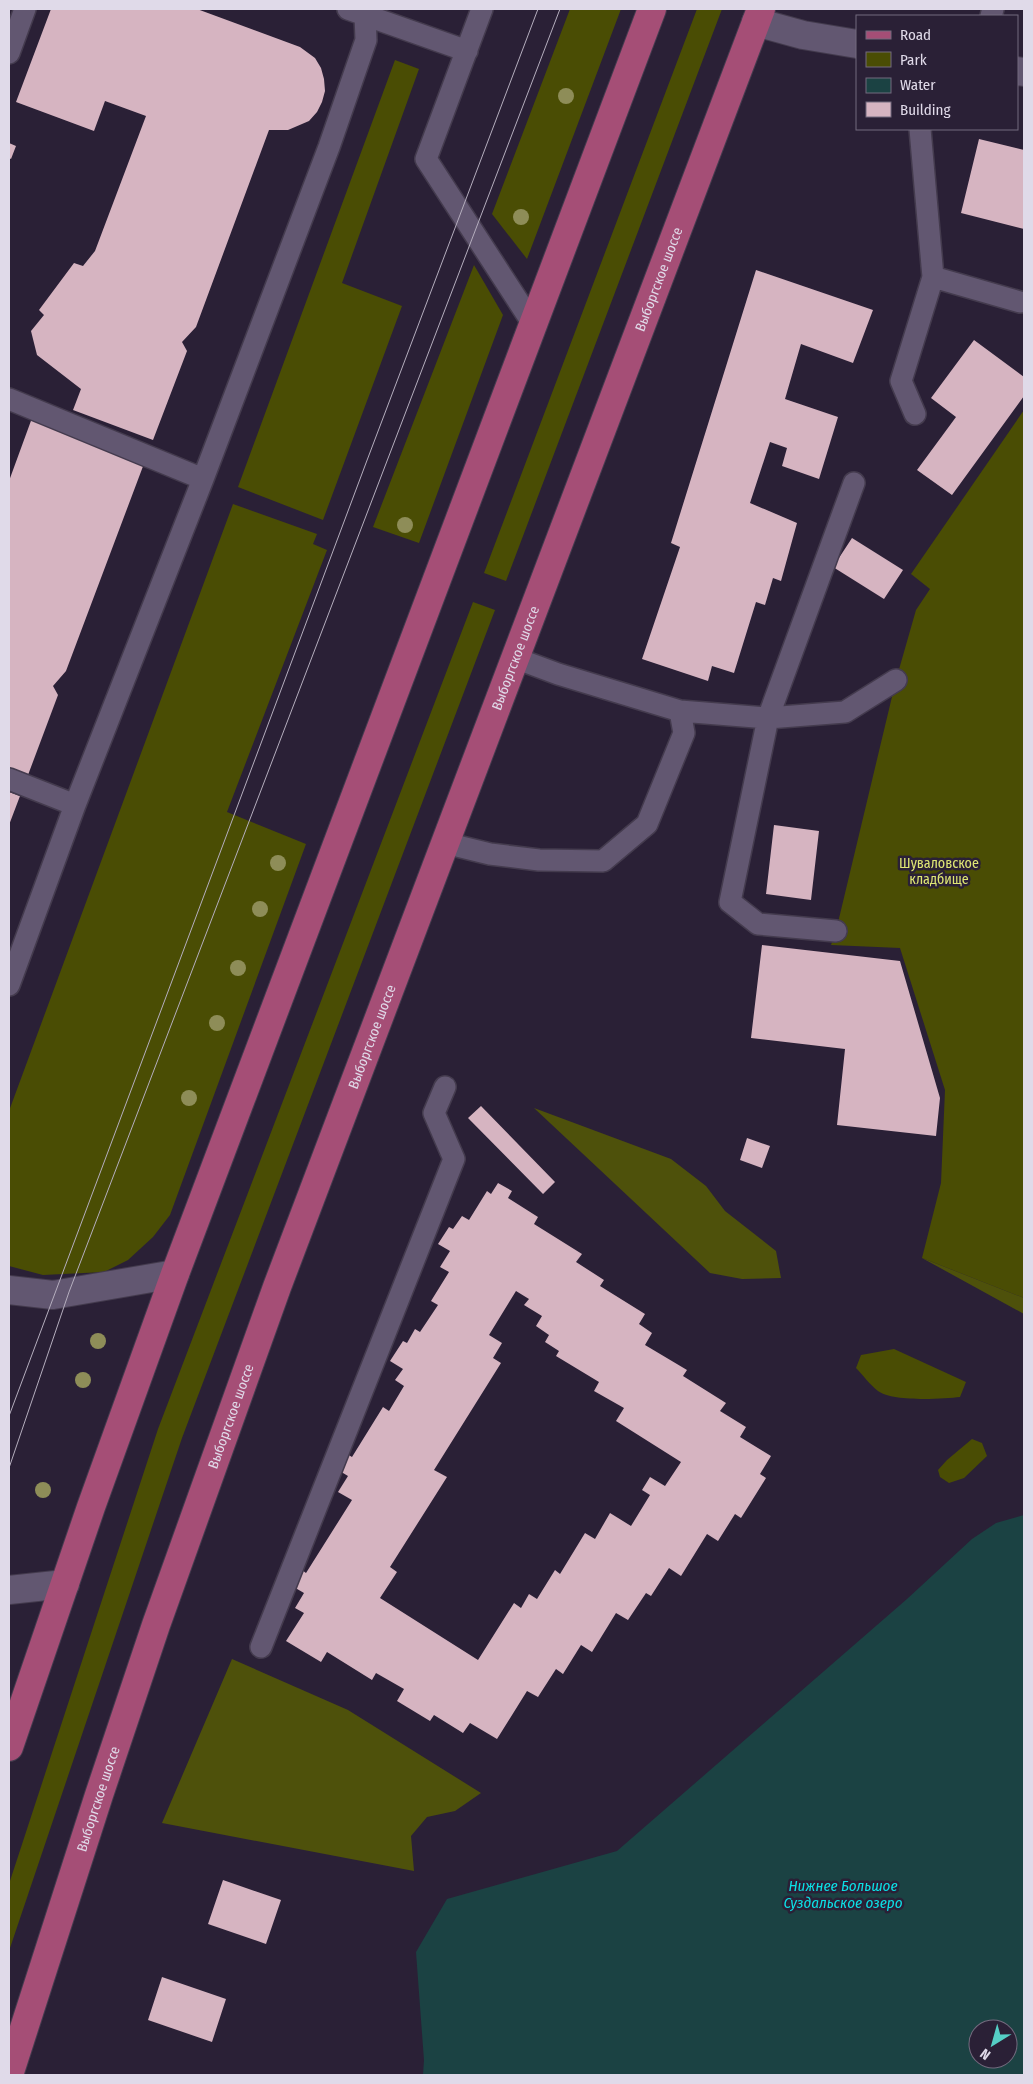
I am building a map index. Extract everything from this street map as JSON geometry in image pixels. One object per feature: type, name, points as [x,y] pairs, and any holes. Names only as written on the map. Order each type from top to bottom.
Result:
[{"type":"main road","points":[[9,1747],[175,1274],[652,9]]},
{"type":"main road","name":"Выборгское шоссе","points":[[9,2075],[102,1785],[216,1455],[281,1278],[758,15]]},
{"type":"street","points":[[758,15],[803,35],[856,44]]},
{"type":"street","points":[[9,1290],[53,1295],[175,1274]]},
{"type":"street","points":[[9,1590],[65,1584]]},
{"type":"lane","points":[[9,52],[25,9]]},
{"type":"lane","points":[[482,9],[426,160],[533,324]]},
{"type":"lane","points":[[356,12],[467,51]]},
{"type":"lane","points":[[9,985],[75,805],[330,148],[366,40],[356,12]]},
{"type":"lane","points":[[915,414],[901,381],[933,277],[920,130]]},
{"type":"lane","points":[[933,277],[1020,302]]},
{"type":"lane","points":[[9,399],[203,479]]},
{"type":"lane","points":[[836,931],[758,924],[730,902],[768,718],[854,483]]},
{"type":"lane","points":[[515,658],[558,674],[680,711],[768,718],[845,712],[896,680]]},
{"type":"lane","points":[[445,843],[490,854],[539,860],[603,860],[647,824],[684,733],[680,711]]},
{"type":"lane","points":[[9,779],[75,805]]},
{"type":"lane","points":[[260,1647],[454,1159],[434,1113],[445,1087]]},
{"type":"green space","points":[[570,9],[621,9],[527,259],[492,214]]},
{"type":"green space","points":[[697,9],[722,9],[506,581],[484,573]]},
{"type":"green space","points":[[395,60],[419,69],[342,283],[402,306],[323,520],[238,487]]},
{"type":"green space","points":[[474,265],[503,315],[419,543],[373,527]]},
{"type":"green space","name":"Шуваловское кладбище","points":[[1024,410],[1024,1298],[922,1258],[941,1183],[945,1090],[900,948],[831,945],[836,931],[896,680],[916,610],[930,589],[911,574]]},
{"type":"green space","points":[[233,504],[317,534],[313,544],[327,550],[227,812],[306,844],[170,1215],[153,1237],[128,1260],[104,1272],[43,1275],[9,1266],[9,1111]]},
{"type":"green space","points":[[473,602],[495,610],[182,1438],[9,1951],[9,1884],[158,1429]]},
{"type":"green space","points":[[894,1349],[966,1382],[960,1397],[905,1398],[894,1397],[878,1391],[856,1368],[861,1355]]},
{"type":"green space","points":[[972,1439],[982,1443],[987,1456],[964,1478],[949,1483],[940,1477],[938,1470]]},
{"type":"shaded area","points":[[534,1108],[671,1159],[706,1186],[725,1211],[776,1251],[781,1278],[742,1279],[710,1273]]},
{"type":"shaded area","points":[[922,1258],[1024,1298],[1024,1314]]},
{"type":"shaded area","points":[[232,1659],[348,1710],[481,1793],[455,1811],[427,1817],[411,1836],[414,1871],[162,1823]]},
{"type":"water","name":"Нижнее Большое Суздальское озеро","points":[[1024,1515],[1024,2075],[423,2075],[424,2060],[416,1952],[447,1899],[617,1851],[907,1599],[972,1539],[996,1523]]},
{"type":"building","points":[[51,9],[197,9],[300,47],[315,58],[321,68],[324,79],[325,91],[322,102],[317,112],[309,121],[288,130],[269,130],[196,327],[182,342],[187,351],[153,440],[73,410],[81,389],[37,355],[31,331],[44,315],[39,310],[74,263],[83,266],[95,251],[146,116],[105,101],[94,131],[16,102]]},
{"type":"building","points":[[979,139],[1024,150],[1024,229],[961,213]]},
{"type":"building","points":[[9,143],[16,146],[11,159],[9,158]]},
{"type":"building","points":[[756,270],[873,310],[853,363],[801,344],[785,399],[838,417],[819,479],[782,466],[787,448],[770,442],[750,503],[797,523],[781,581],[773,578],[765,605],[756,602],[734,673],[712,666],[708,681],[642,659],[680,547],[671,543]]},
{"type":"building","points":[[974,340],[1024,377],[1024,396],[952,495],[917,470],[956,417],[931,398]]},
{"type":"building","points":[[32,418],[145,461],[66,671],[53,686],[58,695],[28,775],[9,767],[9,481]]},
{"type":"building","points":[[852,538],[903,570],[884,599],[833,567]]},
{"type":"building","points":[[9,792],[20,796],[9,825]]},
{"type":"building","points":[[774,825],[819,831],[811,900],[766,894]]},
{"type":"building","points":[[762,945],[900,961],[940,1098],[936,1136],[837,1125],[845,1049],[751,1038]]},
{"type":"building","points":[[481,1106],[555,1182],[543,1194],[468,1118]]},
{"type":"building","points":[[747,1138],[770,1146],[762,1168],[740,1160]]},
{"type":"building","points":[[498,1183],[512,1191],[508,1198],[538,1217],[534,1224],[582,1254],[576,1262],[604,1280],[600,1286],[645,1314],[639,1324],[652,1333],[645,1345],[687,1370],[683,1376],[726,1403],[720,1411],[746,1427],[740,1437],[771,1456],[760,1474],[766,1478],[741,1518],[735,1514],[718,1541],[707,1534],[681,1576],[669,1568],[651,1596],[646,1593],[628,1620],[616,1613],[592,1652],[581,1645],[563,1674],[556,1669],[538,1697],[527,1691],[497,1739],[470,1723],[463,1733],[434,1715],[430,1721],[397,1701],[404,1689],[376,1673],[372,1680],[327,1652],[321,1662],[286,1641],[304,1613],[295,1608],[304,1593],[292,1586],[302,1570],[306,1573],[352,1500],[338,1492],[348,1476],[338,1470],[347,1454],[352,1457],[383,1407],[389,1411],[404,1386],[395,1380],[403,1369],[390,1361],[403,1341],[407,1343],[415,1329],[420,1332],[438,1305],[431,1301],[449,1272],[440,1267],[450,1251],[438,1244],[449,1227],[453,1229],[462,1216],[469,1220],[487,1191],[491,1194]],"holes":[[[516,1291],[529,1299],[524,1305],[542,1316],[536,1326],[549,1335],[545,1342],[559,1351],[556,1356],[599,1382],[594,1391],[624,1408],[616,1421],[681,1462],[665,1486],[650,1477],[642,1490],[650,1495],[631,1526],[610,1513],[595,1539],[585,1533],[560,1574],[555,1570],[537,1599],[529,1594],[521,1608],[514,1603],[478,1660],[380,1598],[397,1572],[390,1567],[447,1477],[434,1470],[501,1363],[493,1358],[502,1343],[489,1335]]]},
{"type":"building","points":[[223,1880],[281,1900],[266,1944],[208,1924]]},
{"type":"building","points":[[162,1977],[226,1999],[212,2042],[148,2020]]},
{"type":"tram line","points":[[9,1416],[538,9]]},
{"type":"tram line","points":[[9,1468],[69,1292],[560,9]]}]
